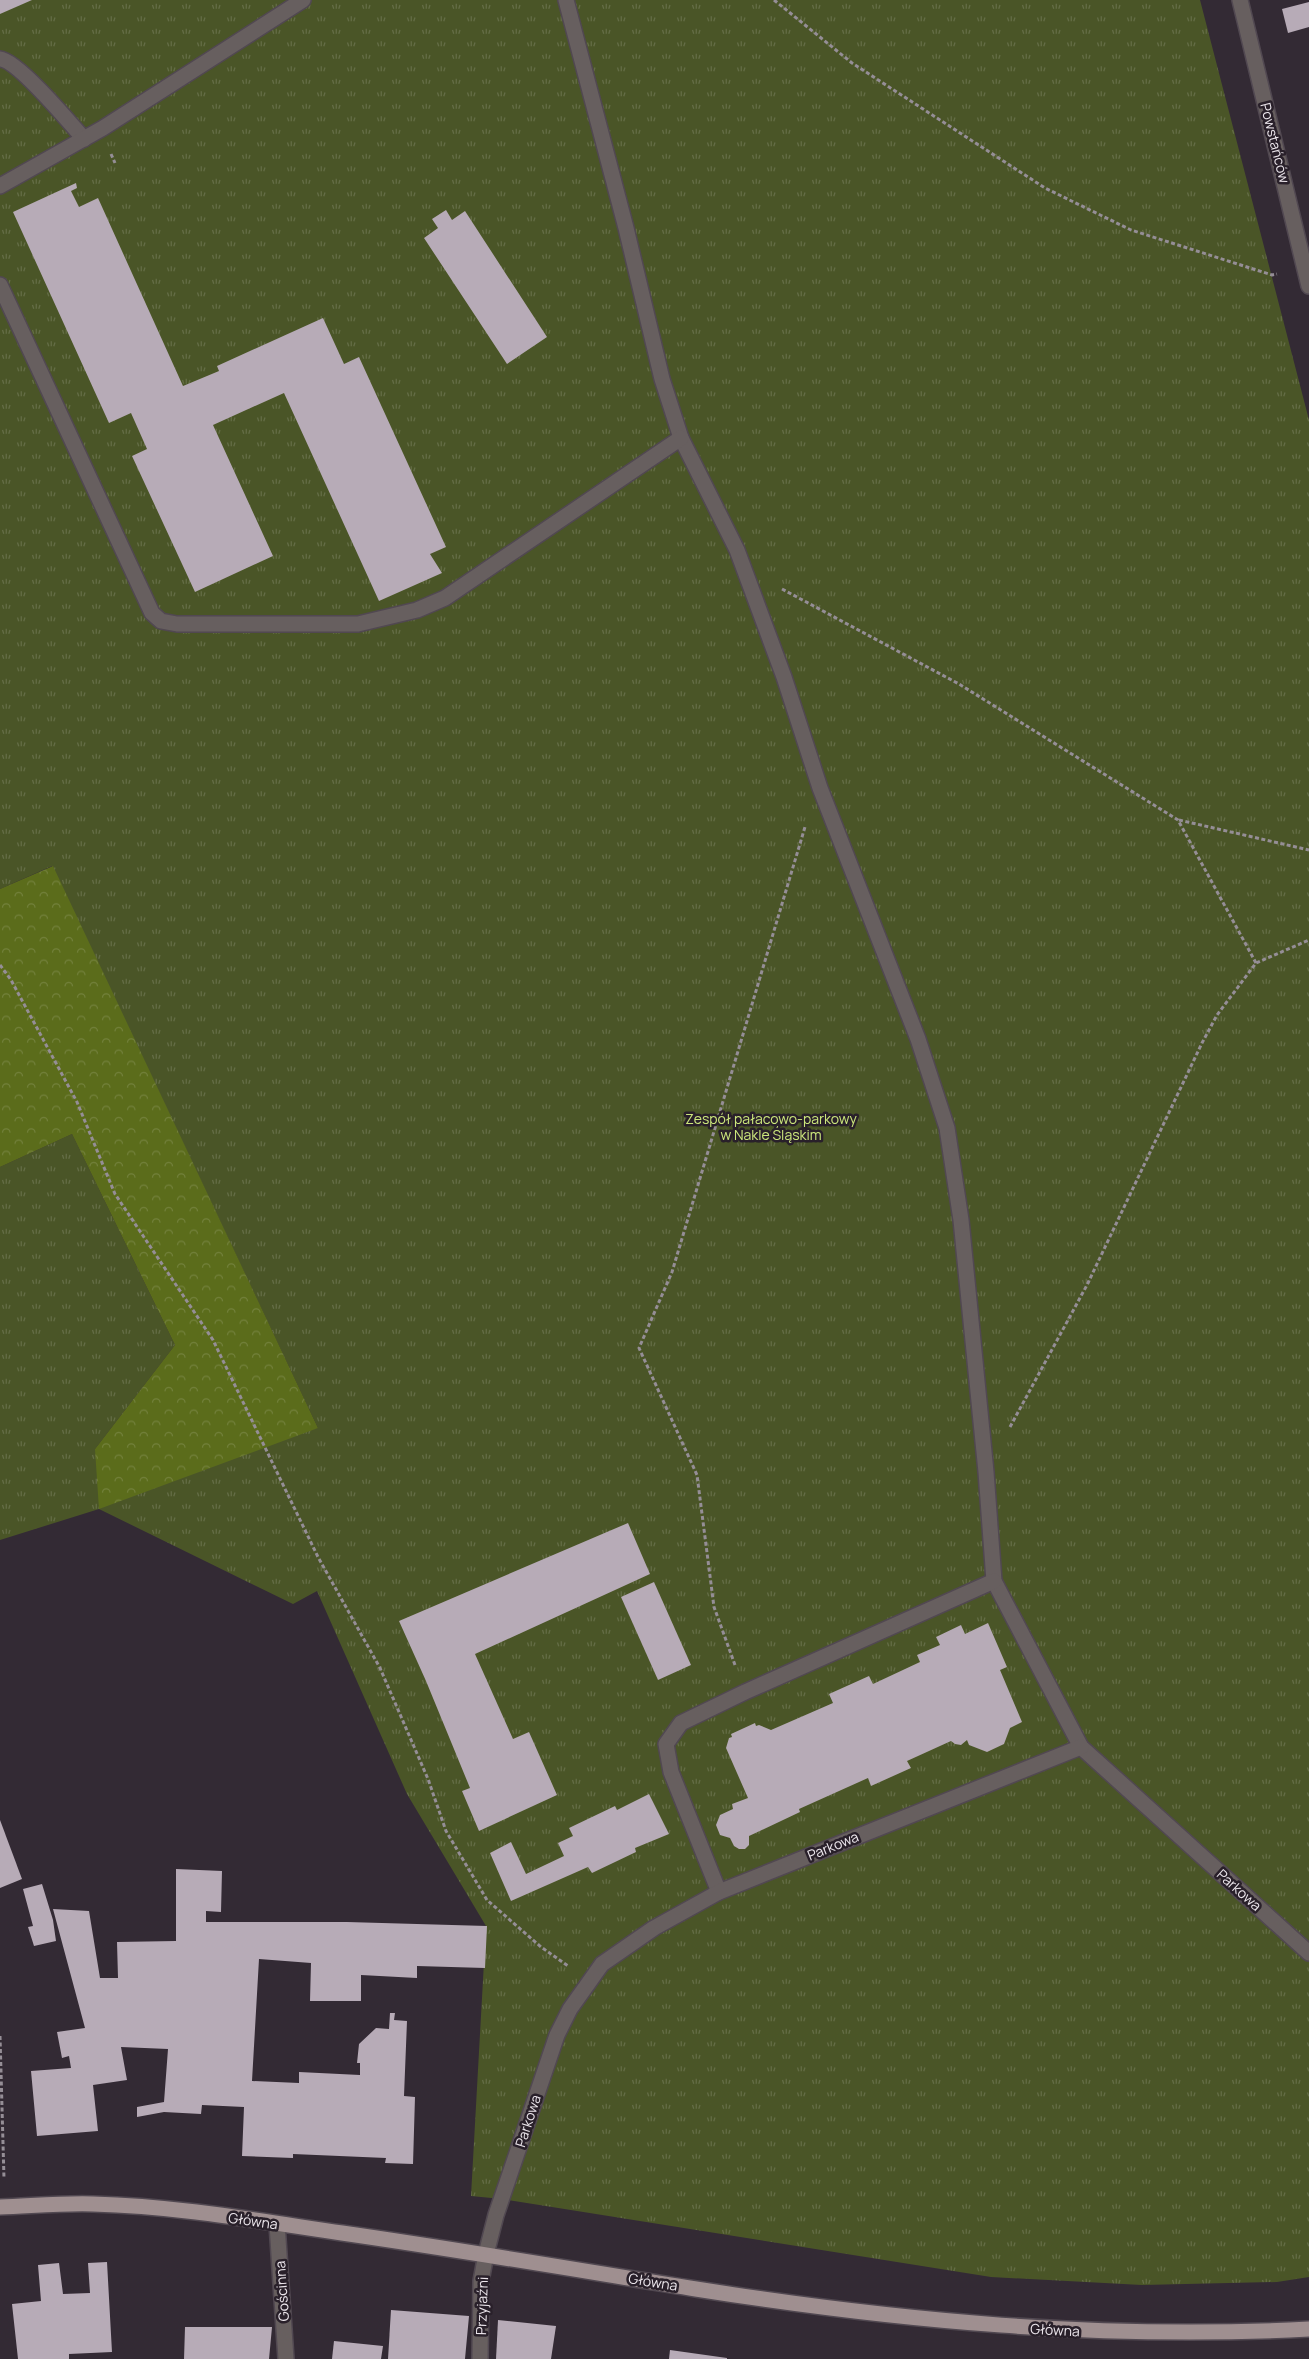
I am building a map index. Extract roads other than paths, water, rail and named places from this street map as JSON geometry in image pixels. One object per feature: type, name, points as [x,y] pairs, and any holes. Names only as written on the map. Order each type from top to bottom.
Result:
[{"type":"main road","name":"Główna","points":[[3,2207],[92,2204],[175,2210],[486,2254],[698,2289],[901,2317],[1109,2333],[1186,2334],[1309,2329]]},
{"type":"street","points":[[0,186],[84,139],[303,0]]},
{"type":"street","points":[[566,0],[626,228],[662,379],[681,438],[737,550],[784,677],[820,788],[918,1039],[947,1128],[962,1220],[986,1472],[994,1581],[1081,1747]]},
{"type":"street","name":"Powstańców","points":[[1240,0],[1309,286]]},
{"type":"street","points":[[0,59],[4,59],[22,71],[84,139]]},
{"type":"street","points":[[0,285],[152,613],[161,621],[177,624],[358,624],[416,610],[445,598],[681,438]]},
{"type":"street","points":[[719,1892],[671,1772],[666,1744],[681,1723],[745,1692],[994,1581]]},
{"type":"street","name":"Parkowa","points":[[486,2254],[496,2214],[557,2035],[602,1964],[626,1946],[719,1892],[1081,1747],[1309,1953]]},
{"type":"street","name":"Gościnna","points":[[277,2224],[286,2359]]},
{"type":"street","name":"Przyjaźni","points":[[480,2359],[481,2281],[486,2254]]},
{"type":"park label","name":"Zespół pałacowo-parkowy w Nakle Śląskim","points":[[771,1128]]}]
